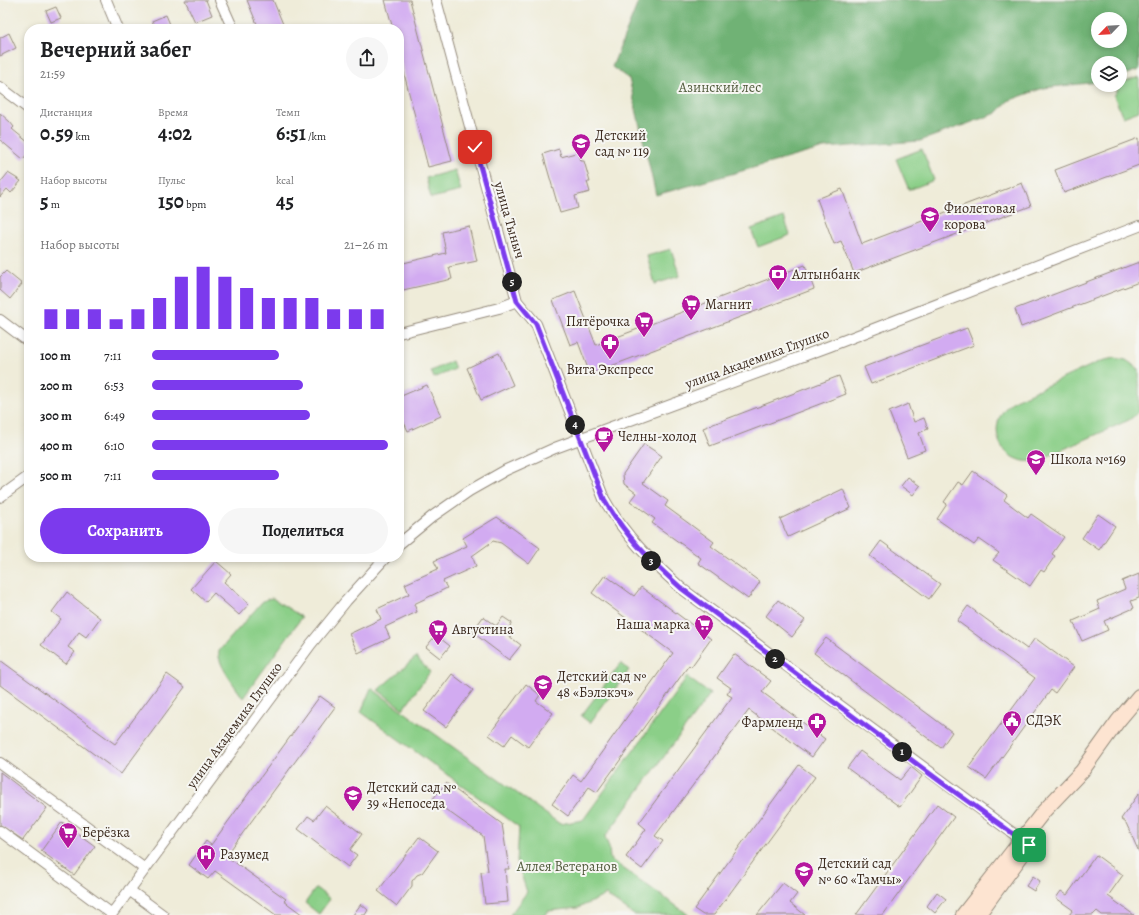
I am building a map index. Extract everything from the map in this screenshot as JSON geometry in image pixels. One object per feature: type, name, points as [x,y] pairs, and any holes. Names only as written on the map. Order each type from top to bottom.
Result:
[{"type":"main road","points":[[978,915],[1025,842],[1061,791],[1082,771],[1118,721],[1139,696]]},
{"type":"main road","points":[[963,915],[1025,842]]},
{"type":"street","points":[[106,0],[116,24]]},
{"type":"street","points":[[220,0],[231,24]]},
{"type":"street","name":"улица Тыныч","points":[[436,0],[517,301],[536,324],[604,499],[617,522],[647,556],[675,582],[777,660],[1025,842]]},
{"type":"street","points":[[0,87],[24,105]]},
{"type":"street","name":"улица Академика Глушко","points":[[404,540],[433,516],[469,491],[506,470],[580,439],[830,346],[1139,226]]},
{"type":"street","points":[[404,332],[499,308],[517,301]]},
{"type":"street","points":[[0,320],[24,338]]},
{"type":"street","points":[[0,497],[24,480]]},
{"type":"street","name":"улица Академика Глушко","points":[[112,914],[311,644],[346,601],[381,562]]},
{"type":"street","points":[[0,763],[145,869]]},
{"type":"street","points":[[0,831],[112,914]]},
{"type":"street","points":[[129,890],[163,915]]},
{"type":"green space","name":"Азинский лес","points":[[639,0],[1139,0],[1139,70],[1127,74],[1127,56],[1091,56],[1091,83],[1043,88],[1008,101],[997,113],[920,141],[824,148],[656,195],[629,79],[612,67]]},
{"type":"green space","points":[[1139,77],[1139,111],[1123,117],[1114,96],[1116,92],[1127,92],[1127,81]]},
{"type":"green space","points":[[922,149],[934,180],[909,190],[896,159]]},
{"type":"green space","points":[[455,170],[461,191],[431,198],[426,178]]},
{"type":"green space","points":[[784,217],[790,235],[758,247],[751,229]]},
{"type":"green space","points":[[671,249],[680,276],[655,284],[647,256]]},
{"type":"green space","points":[[1114,358],[1126,360],[1139,369],[1139,412],[1129,420],[1037,461],[1024,461],[1012,457],[1004,450],[999,441],[997,430],[999,419],[1005,409],[1015,400],[1101,361]]},
{"type":"green space","points":[[452,361],[455,369],[434,378],[431,371]]},
{"type":"green space","points":[[272,598],[302,617],[243,698],[223,668],[220,662],[219,651],[262,602]]},
{"type":"green space","points":[[416,657],[430,672],[403,709],[378,690]]},
{"type":"green space","points":[[621,663],[629,670],[590,723],[581,716]]},
{"type":"green space","name":"Аллея Ветеранов","points":[[687,677],[710,694],[605,837],[609,847],[610,859],[689,915],[634,915],[606,895],[578,908],[548,911],[546,915],[510,915],[527,892],[517,862],[519,827],[361,712],[371,688],[560,824],[583,820]]},
{"type":"green space","points":[[316,888],[330,899],[319,914],[305,903]]},
{"type":"building","points":[[185,0],[206,0],[212,15],[195,22]]},
{"type":"building","points":[[247,0],[273,0],[283,24],[257,24]]},
{"type":"building","points":[[385,0],[410,0],[452,161],[428,167],[404,73],[404,24],[392,24]]},
{"type":"building","points":[[56,7],[61,18],[51,22],[46,11]]},
{"type":"building","points":[[166,15],[170,24],[154,24],[152,21]]},
{"type":"building","points":[[9,33],[16,48],[0,56],[0,38]]},
{"type":"building","points":[[0,113],[14,127],[12,129],[24,139],[24,158],[23,159],[0,140]]},
{"type":"building","points":[[1139,138],[1139,165],[1064,193],[1055,170]]},
{"type":"building","points":[[559,149],[561,157],[579,152],[581,161],[584,161],[590,182],[587,182],[590,192],[575,196],[578,208],[560,213],[543,154]]},
{"type":"building","points":[[8,173],[21,181],[11,193],[7,189],[0,197],[0,183]]},
{"type":"building","points":[[1022,183],[1031,206],[854,273],[841,241],[834,244],[817,199],[842,189],[862,244]]},
{"type":"building","points":[[469,226],[477,261],[449,267],[452,279],[404,290],[404,263],[446,253],[442,232]]},
{"type":"building","points":[[1139,262],[1139,282],[1021,327],[1015,309]]},
{"type":"building","points":[[805,265],[814,289],[590,374],[578,342],[570,345],[553,300],[575,291],[596,345]]},
{"type":"building","points":[[6,271],[22,284],[10,299],[0,290],[0,277]]},
{"type":"building","points":[[967,328],[974,345],[871,384],[864,367]]},
{"type":"building","points":[[499,353],[513,385],[481,400],[467,368]]},
{"type":"building","points":[[839,376],[846,394],[710,446],[703,428]]},
{"type":"building","points":[[427,385],[441,416],[408,431],[404,423],[404,395]]},
{"type":"building","points":[[908,404],[914,422],[924,418],[928,429],[919,433],[925,450],[907,457],[889,412]]},
{"type":"building","points":[[644,444],[662,456],[643,483],[668,501],[665,506],[714,542],[711,546],[760,582],[748,599],[698,563],[701,558],[652,523],[655,519],[630,501],[636,493],[624,484],[623,474]]},
{"type":"building","points":[[973,471],[1007,495],[1004,500],[1028,518],[1031,514],[1064,537],[1052,554],[1055,556],[1044,572],[1041,570],[1030,586],[993,560],[999,553],[979,539],[974,545],[937,519],[947,504],[944,502],[958,482],[963,485]]},
{"type":"building","points":[[908,477],[920,486],[913,495],[901,486]]},
{"type":"building","points":[[843,489],[851,508],[788,537],[780,519]]},
{"type":"building","points":[[1098,514],[1115,526],[1099,550],[1082,538]]},
{"type":"building","points":[[497,517],[540,548],[529,564],[501,543],[493,541],[472,556],[476,566],[443,581],[447,588],[414,604],[417,612],[385,627],[390,638],[358,653],[349,634],[381,619],[377,609],[409,594],[405,584],[438,569],[434,561],[467,546],[463,538]]},
{"type":"building","points":[[881,541],[940,584],[929,599],[870,556]]},
{"type":"building","points":[[215,562],[217,562],[231,574],[224,582],[249,604],[239,615],[214,593],[206,602],[191,589]]},
{"type":"building","points":[[1139,574],[1139,598],[1131,601],[1134,608],[1104,621],[1108,630],[1082,641],[1073,621],[1100,609],[1097,601],[1125,589],[1122,581]]},
{"type":"building","points":[[605,575],[634,596],[641,587],[711,639],[691,667],[689,665],[597,792],[589,787],[568,816],[552,804],[573,775],[581,781],[673,653],[592,593]]},
{"type":"building","points":[[67,592],[100,618],[86,637],[79,632],[68,647],[75,652],[66,664],[41,645],[61,619],[52,612]]},
{"type":"building","points":[[778,600],[805,620],[792,637],[766,616]]},
{"type":"building","points":[[968,606],[1027,649],[1035,638],[1074,667],[1055,693],[1051,690],[986,779],[969,767],[1035,678],[957,621]]},
{"type":"building","points":[[483,617],[496,626],[503,617],[512,623],[505,633],[521,645],[509,660],[472,632]]},
{"type":"building","points":[[436,635],[450,646],[440,658],[426,647]]},
{"type":"building","points":[[826,638],[952,732],[941,748],[814,653]]},
{"type":"building","points":[[734,654],[771,681],[762,692],[825,739],[812,757],[749,710],[655,836],[663,841],[642,869],[626,857],[646,829],[639,823],[732,697],[727,694],[731,688],[717,678]]},
{"type":"building","points":[[0,660],[115,744],[167,674],[185,687],[121,774],[0,685]]},
{"type":"building","points":[[452,674],[473,690],[446,727],[424,711]]},
{"type":"building","points":[[526,684],[540,695],[536,701],[553,713],[528,747],[512,735],[504,746],[489,735]]},
{"type":"building","points":[[320,696],[335,707],[226,856],[286,899],[284,901],[303,915],[276,915],[215,871],[208,879],[189,865],[206,841],[211,845]]},
{"type":"building","points":[[860,751],[900,780],[911,767],[922,776],[900,807],[847,768]]},
{"type":"building","points":[[799,765],[815,777],[714,915],[703,915],[694,909]]},
{"type":"building","points":[[0,772],[47,808],[23,840],[0,825]]},
{"type":"building","points":[[446,783],[502,824],[509,869],[505,869],[508,902],[485,904],[481,872],[488,871],[483,836],[432,800]]},
{"type":"building","points":[[1139,793],[1139,852],[1126,823],[1121,819]]},
{"type":"building","points":[[937,804],[954,817],[883,915],[856,915]]},
{"type":"building","points":[[325,806],[362,834],[350,850],[357,855],[348,867],[298,829],[308,816],[314,820]]},
{"type":"building","name":"Берёзка","points":[[62,822],[95,846],[74,875],[41,851]]},
{"type":"building","points":[[419,837],[438,851],[422,873],[417,875],[412,881],[412,886],[397,906],[378,891]]},
{"type":"building","points":[[1096,855],[1123,875],[1108,896],[1134,915],[1102,915],[1097,911],[1093,915],[1069,915],[1073,910],[1056,898],[1061,891],[1067,895]]},
{"type":"building","points":[[1033,876],[1040,881],[1034,891],[1026,886]]},
{"type":"building","points":[[783,883],[797,894],[790,903],[805,915],[757,915]]},
{"type":"building","points":[[937,892],[946,899],[935,913],[927,906]]},
{"type":"building","points":[[361,904],[368,910],[365,915],[353,915]]},
{"type":"place","name":"Детский сад № 119","points":[[581,160]]},
{"type":"place","name":"Фиолетовая корова","points":[[930,233]]},
{"type":"place","name":"Алтынбанк","points":[[778,291]]},
{"type":"place","name":"Магнит","points":[[691,321]]},
{"type":"place","name":"Пятёрочка","points":[[644,338]]},
{"type":"place","name":"Вита Экспресс","points":[[610,360]]},
{"type":"place","name":"Челны-холод","points":[[604,453]]},
{"type":"place","name":"Школа №169","points":[[1036,476]]},
{"type":"place","name":"Наша марка","points":[[704,641]]},
{"type":"place","name":"Августина","points":[[438,646]]},
{"type":"place","name":"Детский сад № 48 «Бэлэкэч»","points":[[543,701]]},
{"type":"place","name":"СДЭК","points":[[1012,737]]},
{"type":"place","name":"Фармленд","points":[[817,739]]},
{"type":"place","name":"Детский сад № 39 «Непоседа","points":[[353,812]]},
{"type":"place","name":"Берёзка","points":[[68,849]]},
{"type":"place","name":"Разумед","points":[[206,871]]},
{"type":"place","name":"Детский сад № 60 «Тамчы»","points":[[804,888]]},
{"type":"route","points":[[475,147],[517,301],[536,324],[604,499],[617,522],[647,556],[681,588],[941,782],[1029,845]]}]
